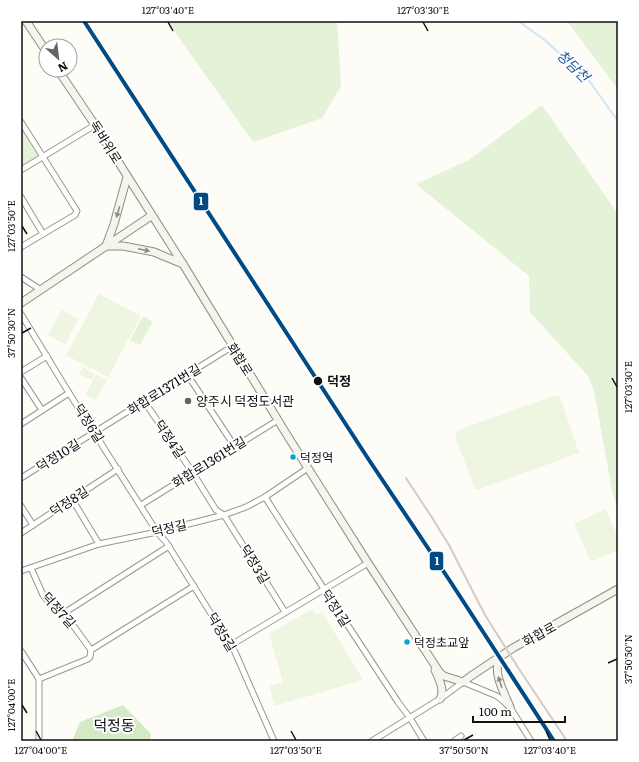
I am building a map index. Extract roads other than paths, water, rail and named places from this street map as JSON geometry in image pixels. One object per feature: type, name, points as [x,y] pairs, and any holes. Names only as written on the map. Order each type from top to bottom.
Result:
[{"type":"main road","points":[[26,21],[38,39]]},
{"type":"main road","name":"독바위로","points":[[63,78],[95,125],[151,216]]},
{"type":"main road","points":[[106,246],[128,177]]},
{"type":"main road","points":[[21,303],[151,216]]},
{"type":"main road","name":"화합로","points":[[151,216],[183,264],[232,346],[368,563],[440,673],[444,676],[463,682],[513,648],[618,589]]},
{"type":"main road","points":[[106,246],[123,246],[154,252],[183,264]]},
{"type":"main road","points":[[501,656],[498,662],[497,673],[510,707]]},
{"type":"main road","points":[[432,662],[442,690],[440,699]]},
{"type":"street","points":[[21,122],[77,211],[75,215],[21,247]]},
{"type":"street","points":[[21,170],[95,125]]},
{"type":"street","points":[[21,197],[43,234]]},
{"type":"street","points":[[21,277],[41,290]]},
{"type":"street","name":"덕정6길","points":[[21,314],[157,532]]},
{"type":"street","name":"화합로1371번길","points":[[94,432],[232,346]]},
{"type":"street","points":[[21,372],[47,356]]},
{"type":"street","points":[[187,374],[234,447]]},
{"type":"street","points":[[21,378],[42,410]]},
{"type":"street","points":[[21,424],[69,393]]},
{"type":"street","name":"덕정4길","points":[[144,401],[216,510],[224,515]]},
{"type":"street","name":"화합로1361번길","points":[[140,505],[278,420]]},
{"type":"street","name":"덕정10길","points":[[21,478],[94,432]]},
{"type":"street","name":"덕정길","points":[[21,571],[99,544],[157,532],[224,515],[246,507],[308,468]]},
{"type":"street","name":"덕정8길","points":[[21,533],[118,469]]},
{"type":"street","name":"덕정1길","points":[[265,496],[424,741]]},
{"type":"street","points":[[72,499],[99,544]]},
{"type":"street","points":[[21,506],[33,525]]},
{"type":"street","name":"덕정3길","points":[[224,515],[285,612]]},
{"type":"street","name":"덕정5길","points":[[157,532],[169,546],[231,645],[274,741]]},
{"type":"street","points":[[64,613],[169,546]]},
{"type":"street","points":[[231,645],[368,563]]},
{"type":"street","name":"덕정7길","points":[[31,568],[44,598],[64,613],[91,650]]},
{"type":"street","points":[[39,679],[88,659],[90,657],[91,650],[194,586]]},
{"type":"street","points":[[21,651],[39,679],[39,741]]},
{"type":"street","points":[[463,682],[496,696],[510,707],[531,741]]},
{"type":"street","name":"화합로","points":[[372,741],[440,699],[463,682]]},
{"type":"street","points":[[454,741],[461,736]]},
{"type":"waterway","name":"청담천","points":[[518,21],[546,41],[590,82],[618,121]]},
{"type":"railway","points":[[406,478],[449,545],[485,615],[567,741]]},
{"type":"place","name":"덕정","points":[[318,381]]},
{"type":"place","name":"양주시 덕정도서관","points":[[188,401]]},
{"type":"place","name":"덕정역","points":[[293,457]]},
{"type":"place","name":"덕정초교앞","points":[[407,642]]},
{"type":"district","name":"덕정동","points":[[114,726]]}]
